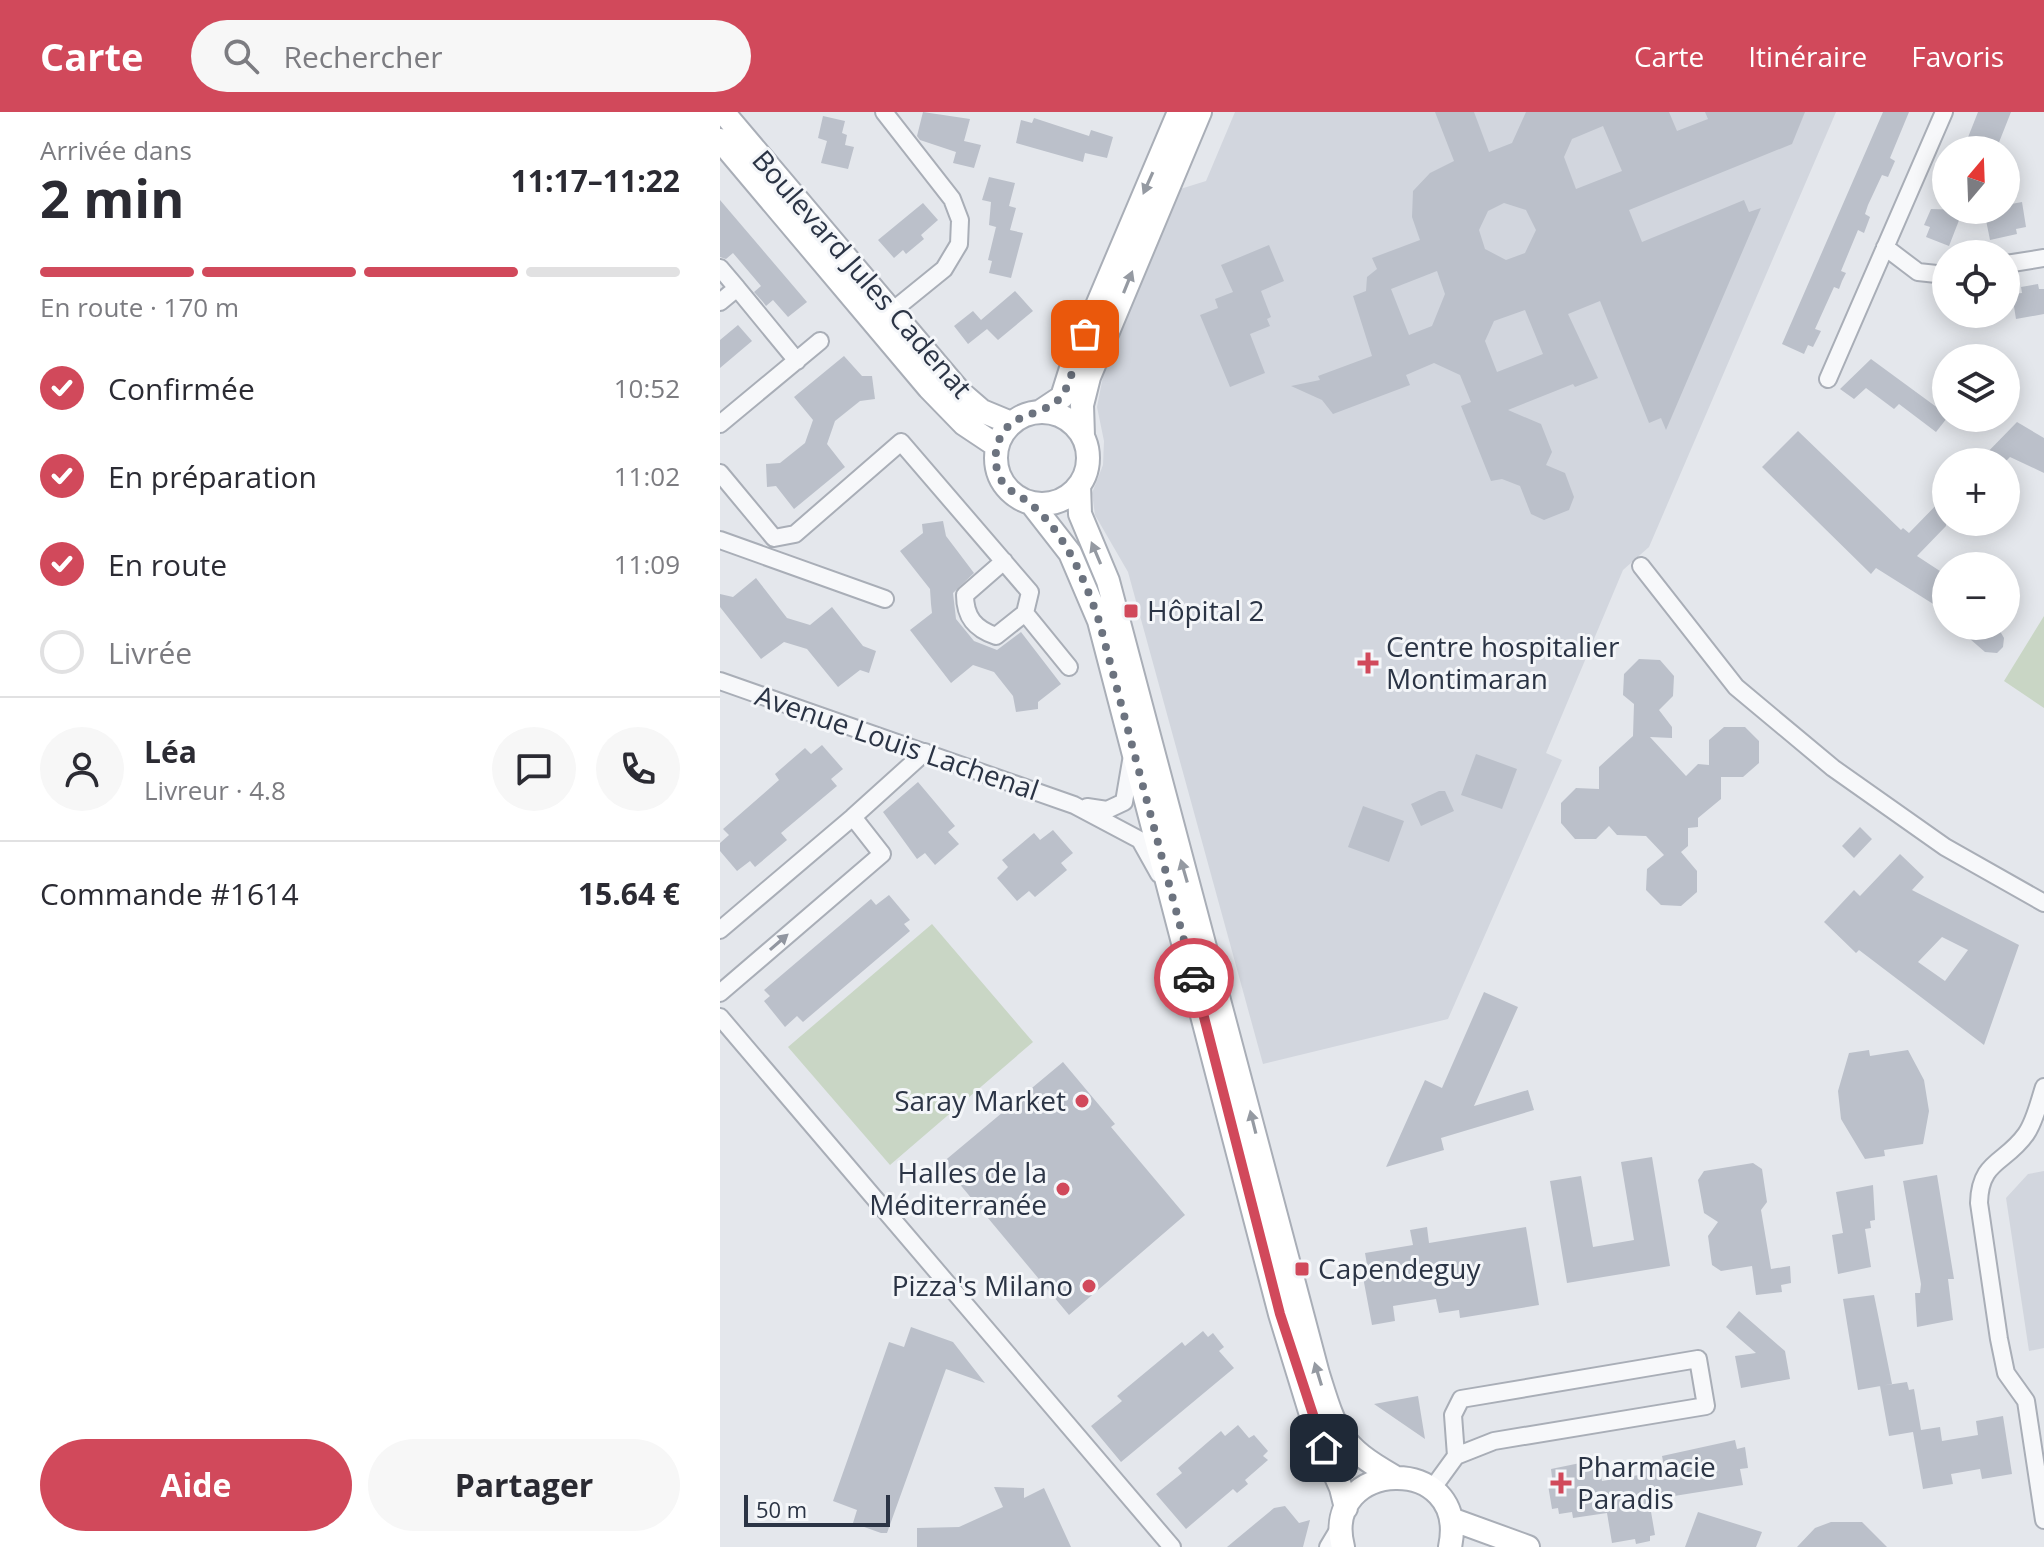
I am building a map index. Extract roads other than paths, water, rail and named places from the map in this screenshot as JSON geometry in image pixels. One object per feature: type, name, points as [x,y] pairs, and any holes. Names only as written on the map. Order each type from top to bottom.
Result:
[{"type":"street","name":"Boulevard Jules Cadenat","points":[[723,112],[960,392],[982,411],[1011,423]]},
{"type":"street","points":[[884,112],[952,199],[960,220],[959,244],[944,269],[891,312]]},
{"type":"street","points":[[1179,112],[1073,362],[1062,397],[1041,411],[1011,423],[997,446],[999,476],[1016,496],[1031,503],[1070,553],[1086,584],[1132,743],[1280,1314],[1316,1431],[1333,1465],[1343,1527]]},
{"type":"street","points":[[1200,112],[1089,377],[1082,405],[1083,436],[1088,459],[1079,485],[1080,514],[1108,581],[1318,1374],[1340,1435],[1358,1456],[1393,1476],[1414,1479],[1432,1489],[1451,1519],[1450,1547]]},
{"type":"street","points":[[1828,379],[1944,112]]},
{"type":"street","name":"Boulevard Jules Cadenat","points":[[720,140],[944,404],[997,446]]},
{"type":"street","points":[[1885,247],[1918,272],[1932,274]]},
{"type":"street","points":[[2020,262],[2044,258]]},
{"type":"street","points":[[720,268],[797,361]]},
{"type":"street","points":[[720,302],[737,288]]},
{"type":"street","points":[[720,424],[820,341]]},
{"type":"street","points":[[1041,411],[1063,416],[1083,436]]},
{"type":"street","points":[[758,554],[774,538],[795,534],[901,442],[1004,561],[1030,592],[1025,613],[996,636],[981,631],[965,611],[965,595],[1004,561]]},
{"type":"street","points":[[720,473],[774,538]]},
{"type":"street","points":[[1031,503],[1054,502],[1079,485]]},
{"type":"street","points":[[720,540],[885,599]]},
{"type":"street","points":[[1641,566],[1736,687],[1833,768],[1945,847],[2044,903]]},
{"type":"street","points":[[1025,613],[1069,667]]},
{"type":"street","name":"Avenue Louis Lachenal","points":[[721,684],[1074,805],[1140,840],[1171,896]]},
{"type":"street","name":"Avenue Louis Lachenal","points":[[1074,805],[1107,810],[1124,802],[1129,786],[1132,743]]},
{"type":"street","points":[[720,930],[925,752]]},
{"type":"street","points":[[720,993],[882,854],[853,817]]},
{"type":"street","points":[[720,1017],[1172,1547]]},
{"type":"street","points":[[2044,1087],[2028,1131],[2015,1148],[1996,1160],[1980,1183],[1979,1203],[1999,1339],[2006,1373],[2026,1401],[2044,1520]]},
{"type":"street","points":[[1432,1489],[1456,1456],[1494,1441],[1706,1406],[1698,1359],[1461,1399],[1453,1415],[1456,1456]]},
{"type":"street","points":[[1328,1547],[1343,1527],[1362,1488],[1393,1476]]},
{"type":"street","points":[[1451,1519],[1528,1547]]},
{"type":"place","name":"Hôpital 2","points":[[1131,611]]},
{"type":"place","name":"Centre hospitalier Montimaran","points":[[1368,663]]},
{"type":"place","name":"Saray Market","points":[[1082,1101]]},
{"type":"place","name":"Halles de la Méditerranée","points":[[1063,1189]]},
{"type":"place","name":"Capendeguy","points":[[1302,1269]]},
{"type":"place","name":"Pizza's Milano","points":[[1089,1286]]},
{"type":"place","name":"Pharmacie Paradis","points":[[1561,1483]]}]
